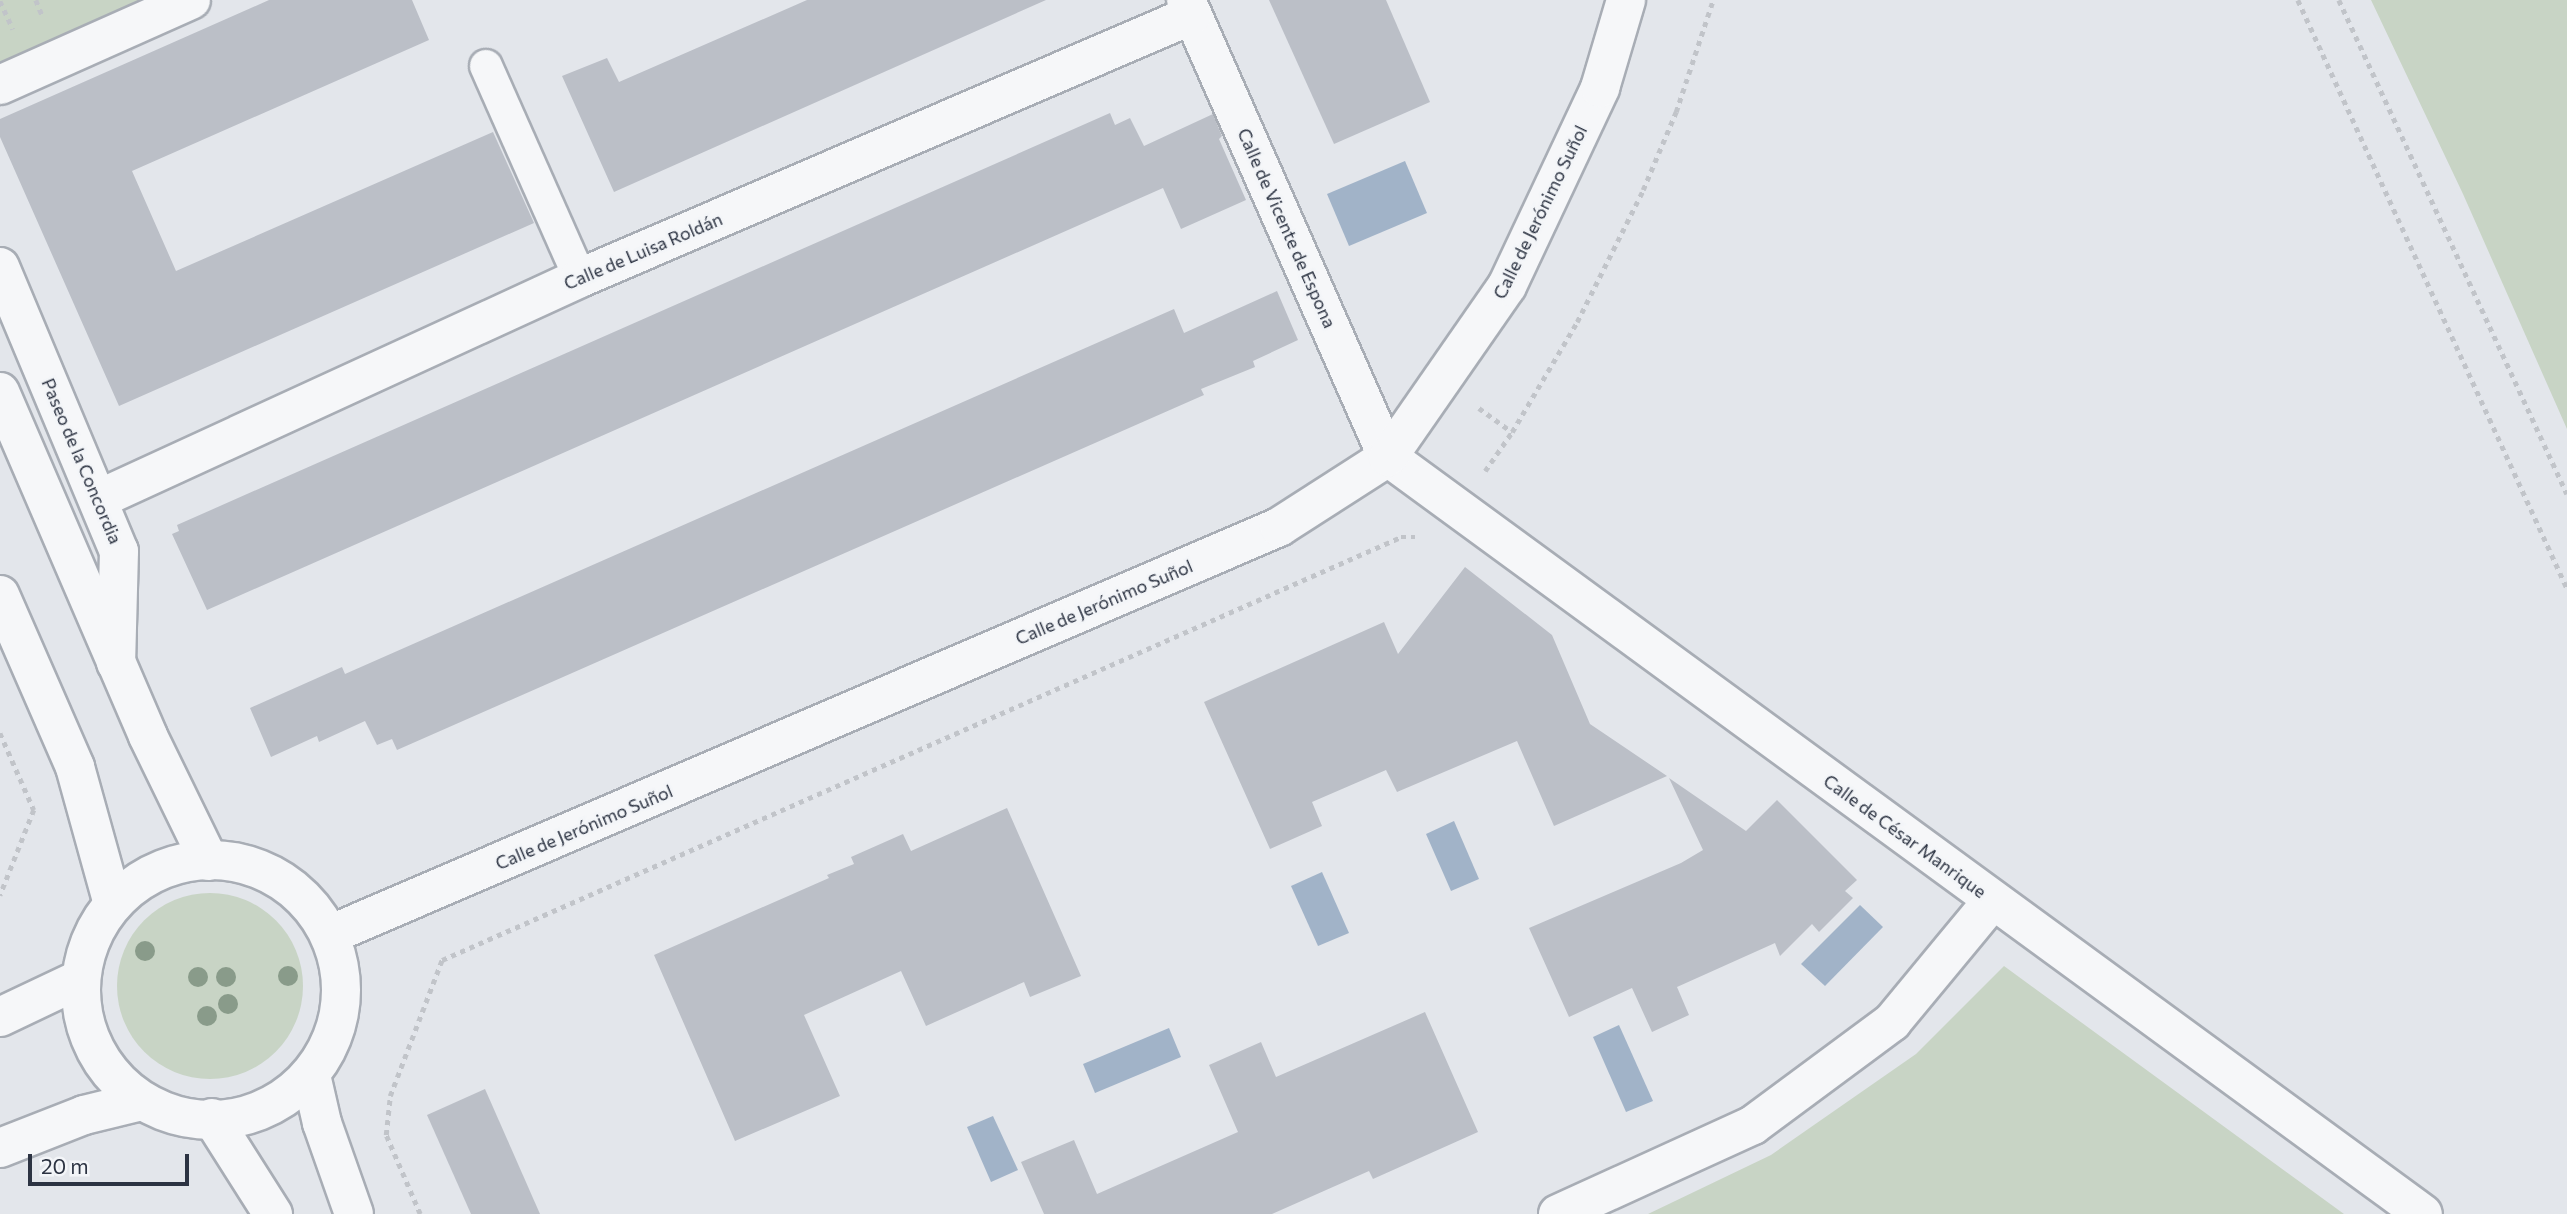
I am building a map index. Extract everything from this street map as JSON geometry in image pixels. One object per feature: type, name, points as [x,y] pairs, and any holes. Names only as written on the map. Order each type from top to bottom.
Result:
[{"type":"street","points":[[0,85],[191,0]]},
{"type":"street","name":"Calle de Jerónimo Suñol","points":[[334,933],[1279,527],[1388,457],[1507,286],[1600,88],[1626,0]]},
{"type":"street","name":"Calle de Vicente de Espona","points":[[1189,7],[1388,457]]},
{"type":"street","name":"Calle de Luisa Roldán","points":[[99,499],[580,278],[1189,7]]},
{"type":"street","name":"Paseo de la Concordia","points":[[0,267],[119,551],[116,663]]},
{"type":"street","name":"Paseo de la Concordia","points":[[0,392],[116,663],[209,861]]},
{"type":"street","name":"Calle de César Manrique","points":[[1388,457],[2423,1214]]},
{"type":"street","points":[[0,595],[75,767],[113,904]]},
{"type":"street","points":[[209,861],[257,867],[296,889],[334,933],[344,978],[331,1044],[312,1075],[288,1096],[252,1111],[212,1118],[168,1114],[141,1101],[104,1068],[83,1025],[78,980],[88,942],[113,904],[158,872],[209,861]]},
{"type":"street","points":[[1558,1214],[1753,1125],[1892,1022],[1993,900]]},
{"type":"street","points":[[0,1017],[78,980]]},
{"type":"street","points":[[312,1075],[322,1123],[354,1214]]},
{"type":"street","points":[[0,1149],[84,1115],[141,1101]]},
{"type":"street","points":[[212,1118],[273,1214]]},
{"type":"lane","points":[[486,66],[580,278]]},
{"type":"path","points":[[2298,0],[2567,588]]},
{"type":"path","points":[[2339,0],[2567,494]]},
{"type":"path","points":[[0,733],[34,810],[0,896]]},
{"type":"green space","points":[[0,0],[144,0],[0,62]]},
{"type":"green space","points":[[2371,0],[2567,0],[2567,429],[2463,194]]},
{"type":"green space","points":[[210,893],[246,900],[276,920],[296,950],[303,986],[296,1022],[276,1052],[246,1072],[210,1079],[174,1072],[144,1052],[124,1022],[117,986],[124,950],[144,920],[174,900]]},
{"type":"green space","points":[[2004,966],[2344,1214],[1648,1214],[1771,1155],[1916,1054]]},
{"type":"water","points":[[1405,161],[1427,213],[1349,246],[1327,194]]},
{"type":"water","points":[[1454,821],[1479,879],[1451,891],[1426,834]]},
{"type":"water","points":[[1322,872],[1349,933],[1318,946],[1291,886]]},
{"type":"water","points":[[1860,905],[1883,927],[1825,986],[1801,964]]},
{"type":"water","points":[[1619,1025],[1653,1101],[1626,1112],[1593,1037]]},
{"type":"water","points":[[1169,1028],[1181,1057],[1095,1093],[1083,1064]]},
{"type":"water","points":[[993,1116],[1018,1170],[991,1182],[967,1127]]},
{"type":"building","points":[[269,0],[412,0],[429,40],[132,171],[176,271],[493,132],[534,223],[119,406],[0,137],[0,119]]},
{"type":"building","points":[[807,0],[1046,0],[614,192],[562,76],[607,58],[619,82]]},
{"type":"building","points":[[1269,0],[1386,0],[1430,102],[1334,144]]},
{"type":"building","points":[[1110,113],[1115,125],[1130,118],[1144,146],[1213,114],[1222,136],[1219,139],[1246,200],[1181,229],[1163,188],[207,610],[172,534],[179,531],[177,525]]},
{"type":"building","points":[[1277,291],[1298,340],[1253,361],[1255,367],[1201,389],[1204,395],[397,750],[392,739],[377,745],[365,721],[319,742],[317,736],[271,757],[250,708],[342,667],[345,674],[1174,309],[1184,333]]},
{"type":"building","points":[[1465,567],[1552,635],[1590,724],[1667,776],[1554,826],[1517,741],[1397,792],[1386,770],[1312,802],[1322,826],[1270,849],[1204,702],[1384,622],[1398,654]]},
{"type":"building","points":[[1669,778],[1746,831],[1777,800],[1857,880],[1845,891],[1853,898],[1819,932],[1812,924],[1780,956],[1775,943],[1677,987],[1689,1015],[1652,1032],[1632,988],[1569,1017],[1529,928],[1681,863],[1703,850]]},
{"type":"building","points":[[1007,808],[1081,976],[1030,997],[1024,982],[926,1026],[901,971],[804,1015],[840,1096],[735,1141],[654,955],[829,878],[827,875],[854,864],[851,857],[903,834],[911,851]]},
{"type":"building","points":[[1425,1012],[1478,1132],[1373,1179],[1369,1171],[1272,1214],[1044,1214],[1021,1162],[1074,1140],[1097,1194],[1238,1132],[1209,1065],[1261,1042],[1276,1077]]},
{"type":"building","points":[[485,1089],[540,1214],[471,1214],[427,1115]]}]
